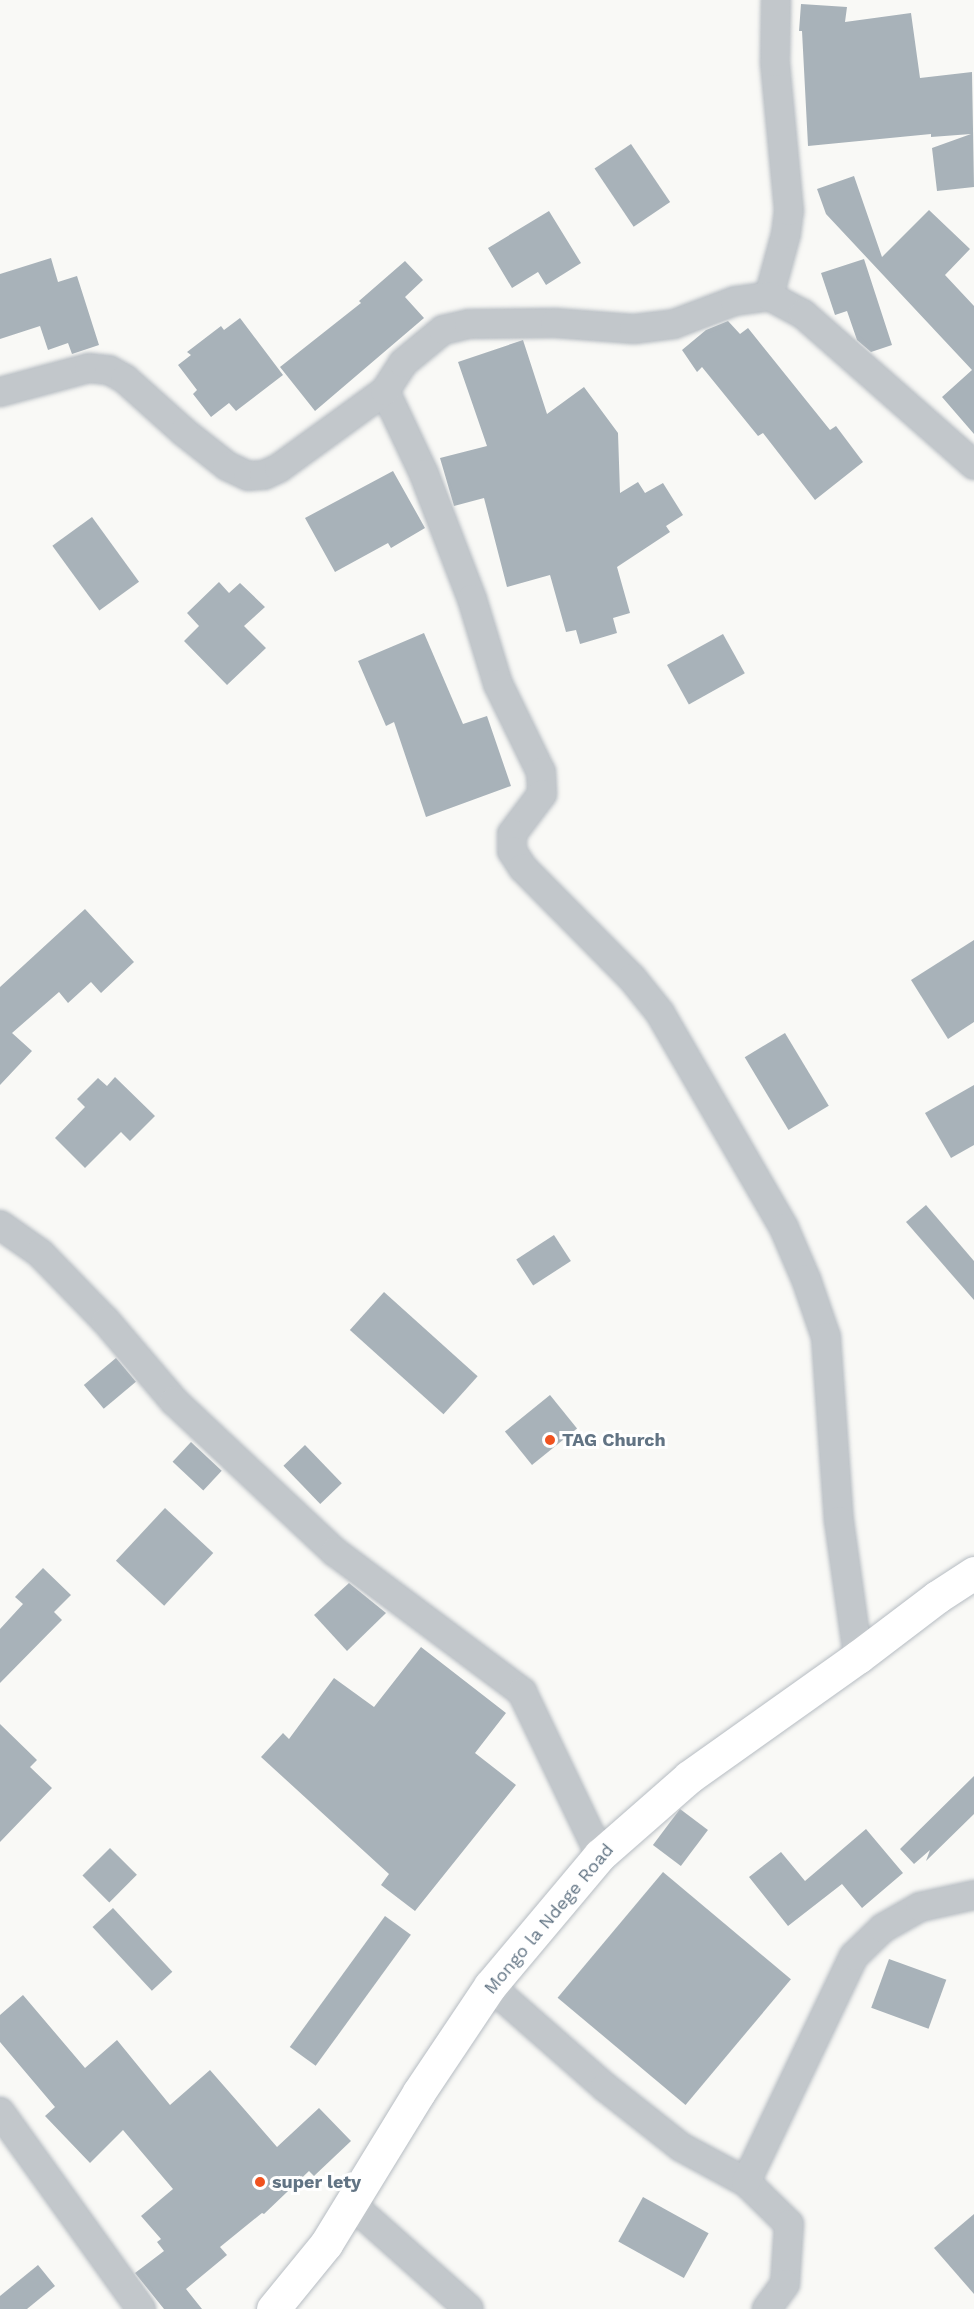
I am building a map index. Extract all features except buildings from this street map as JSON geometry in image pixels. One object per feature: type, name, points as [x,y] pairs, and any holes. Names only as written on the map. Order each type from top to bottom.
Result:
[{"type":"street","points":[[769,296],[786,234],[789,211],[775,62],[776,0]]},
{"type":"street","points":[[0,392],[89,368],[109,370],[125,379],[210,452],[248,476],[264,475],[279,468],[385,391],[403,363],[443,330],[469,324],[555,323],[634,329],[674,324],[735,301],[769,296],[803,314],[867,368],[931,429],[974,465]]},
{"type":"street","points":[[385,391],[424,474],[472,599],[498,684],[541,772],[542,794],[512,834],[512,851],[523,868],[632,978],[660,1013],[784,1228],[806,1279],[826,1337],[839,1521],[858,1657]]},
{"type":"street","points":[[0,1225],[40,1253],[106,1321],[174,1401],[335,1552],[522,1692],[600,1855]]},
{"type":"street","name":"Mongo la Ndege Road","points":[[273,2309],[327,2244],[419,2092],[490,1986],[600,1855],[689,1777],[858,1657],[937,1597],[974,1573]]},
{"type":"street","points":[[746,2182],[854,1956],[882,1928],[920,1907],[974,1895]]},
{"type":"street","points":[[490,1986],[605,2087],[681,2147],[746,2182],[789,2224],[785,2284],[767,2309]]},
{"type":"street","points":[[0,2112],[141,2309]]},
{"type":"street","points":[[350,2203],[469,2309]]},
{"type":"place","name":"TAG Church","points":[[550,1440]]},
{"type":"place","name":"super lety","points":[[260,2182]]}]
